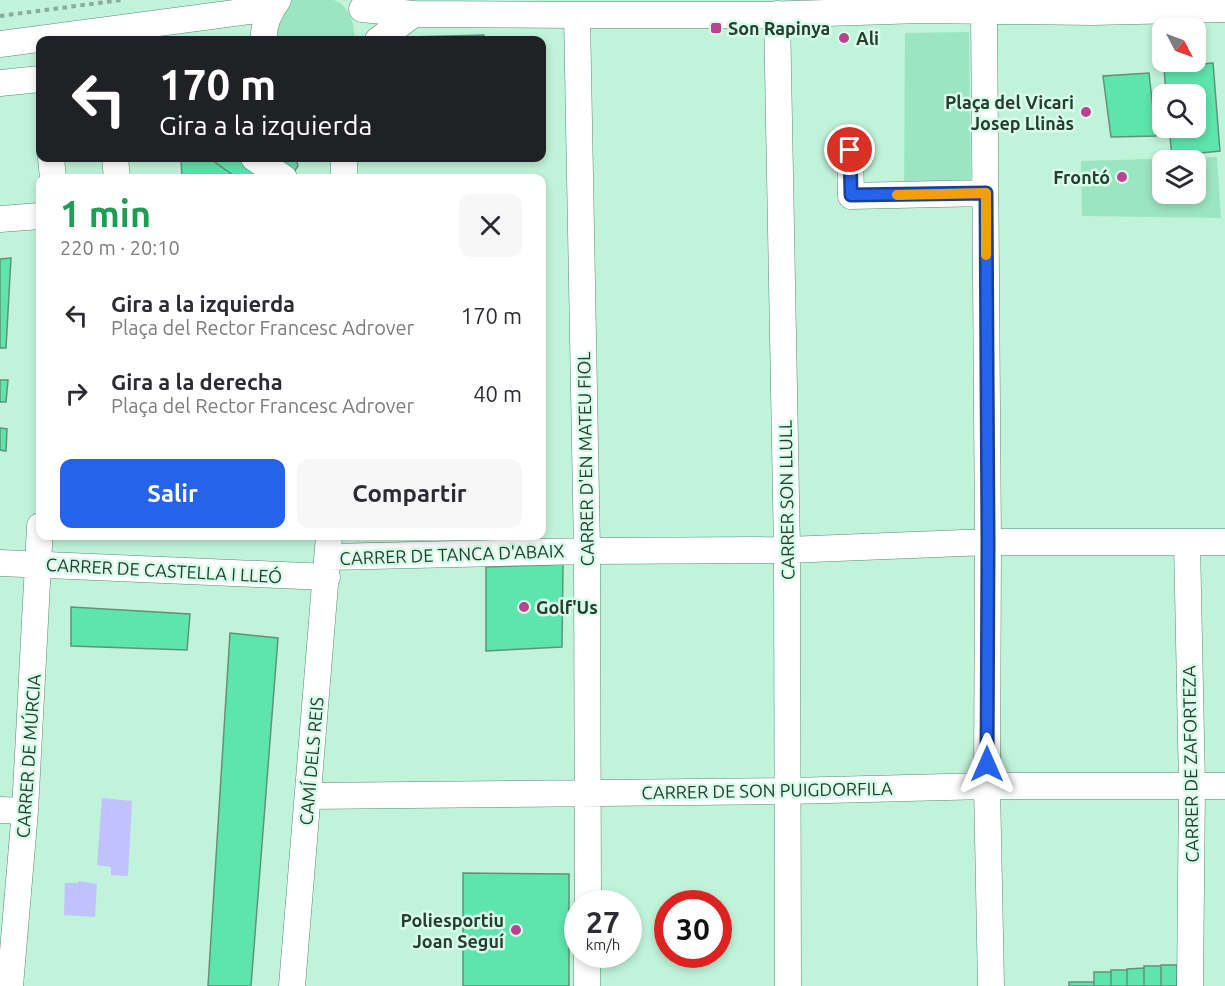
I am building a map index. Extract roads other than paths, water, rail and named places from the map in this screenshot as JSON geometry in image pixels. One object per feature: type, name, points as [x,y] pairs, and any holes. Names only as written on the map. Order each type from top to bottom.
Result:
[{"type":"street","points":[[264,36],[266,22],[275,4]]},
{"type":"street","points":[[55,36],[275,4]]},
{"type":"street","points":[[359,5],[414,14],[577,15],[767,9],[984,10],[1091,6],[1225,9]]},
{"type":"street","points":[[359,5],[368,22],[368,36]]},
{"type":"street","name":"CARRER SON LLULL","points":[[767,9],[787,550],[788,986]]},
{"type":"street","points":[[984,10],[988,542],[987,786],[991,986]]},
{"type":"street","points":[[384,36],[414,14]]},
{"type":"street","name":"CARRER D'EN MATEU FIOL","points":[[577,15],[587,550],[588,890]]},
{"type":"street","points":[[0,44],[36,39]]},
{"type":"street","points":[[0,83],[36,79]]},
{"type":"street","points":[[850,150],[851,195],[986,193]]},
{"type":"street","points":[[260,162],[278,174]]},
{"type":"street","points":[[0,219],[36,216]]},
{"type":"street","name":"CARRER DE MÚRCIA","points":[[10,986],[25,811],[39,540]]},
{"type":"street","name":"CARRER DE TANCA D'ABAIX","points":[[328,556],[587,550],[787,550],[988,542],[1225,542]]},
{"type":"street","name":"CARRER DE ZAFORTEZA","points":[[1187,542],[1192,786],[1190,986]]},
{"type":"street","name":"CARRER DE CASTELLA I LLEÓ","points":[[0,563],[38,564],[328,556]]},
{"type":"street","name":"CAMÍ DELS REIS","points":[[292,986],[328,556]]},
{"type":"street","name":"CARRER DE SON PUIGDORFILA","points":[[308,796],[788,791],[987,786],[1225,786]]},
{"type":"street","points":[[0,810],[25,811]]},
{"type":"street","points":[[587,968],[587,986]]},
{"type":"water","points":[[102,798],[132,801],[128,876],[111,875],[111,867],[97,865]]},
{"type":"water","points":[[79,881],[97,884],[95,917],[64,915],[65,883],[78,883]]},
{"type":"place","name":"Son Rapinya","points":[[716,28]]},
{"type":"place","name":"Ali","points":[[844,38]]},
{"type":"place","name":"Plaça del Vicari Josep Llinàs","points":[[1086,112]]},
{"type":"place","name":"Frontó","points":[[1122,177]]},
{"type":"place","name":"Golf'Us","points":[[524,607]]},
{"type":"place","name":"Poliesportiu Joan Seguí","points":[[516,930]]}]
